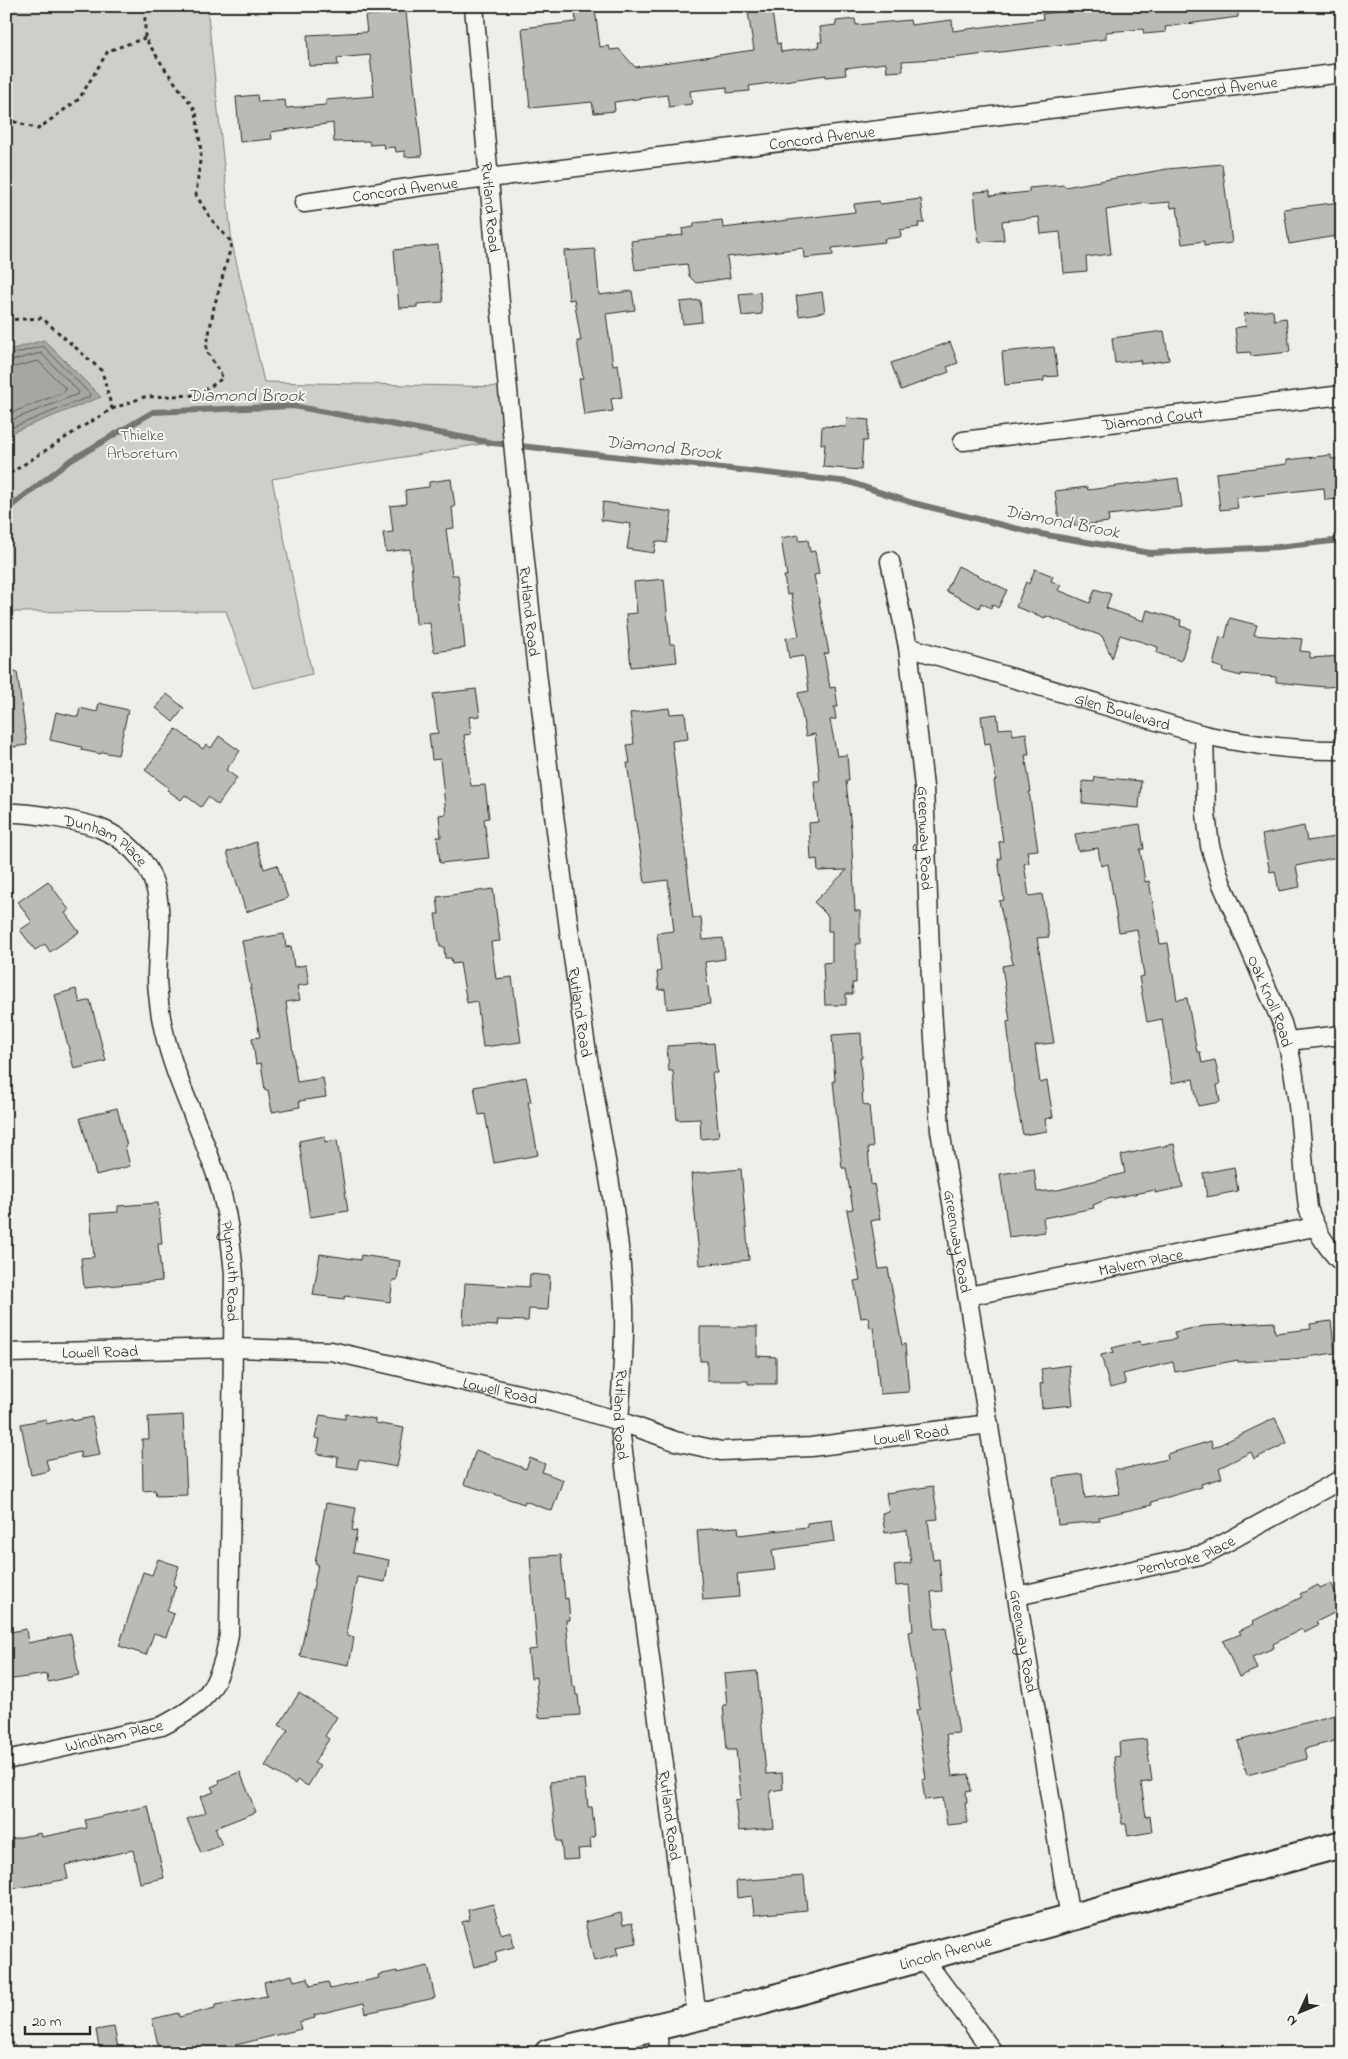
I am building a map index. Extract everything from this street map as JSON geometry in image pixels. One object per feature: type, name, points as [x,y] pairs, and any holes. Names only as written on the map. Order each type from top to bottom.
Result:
[{"type":"main road","name":"Lincoln Avenue","points":[[548,2053],[697,2017],[923,1958],[1342,1844]]},
{"type":"street","name":"Rutland Road","points":[[474,6],[514,468],[534,658],[558,849],[585,1038],[620,1257],[624,1308],[623,1370],[619,1421],[697,2017]]},
{"type":"street","name":"Concord Avenue","points":[[304,203],[489,178],[1342,73]]},
{"type":"street","name":"Diamond Court","points":[[963,441],[1342,395]]},
{"type":"street","name":"Greenway Road","points":[[890,561],[908,647],[924,787],[932,1008],[940,1130],[1070,1918]]},
{"type":"street","name":"Glen Boulevard","points":[[908,647],[1204,734],[1251,745],[1304,750],[1342,750]]},
{"type":"street","name":"Oak Knoll Road","points":[[1204,734],[1206,814],[1210,846],[1221,882],[1282,1022],[1288,1041],[1294,1076],[1308,1208],[1314,1227],[1326,1247],[1342,1263]]},
{"type":"street","name":"Dunham Place","points":[[6,813],[31,814],[88,823],[109,831],[127,844],[142,860],[153,880],[159,901],[160,919]]},
{"type":"street","name":"Plymouth Road","points":[[160,919],[157,977],[161,1016],[168,1046],[219,1184],[229,1225],[234,1274],[229,1634]]},
{"type":"street","points":[[1288,1041],[1342,1035]]},
{"type":"street","name":"Malvern Place","points":[[968,1296],[1314,1227]]},
{"type":"street","name":"Lowell Road","points":[[6,1353],[234,1348],[331,1351],[553,1402],[619,1421],[675,1441],[720,1451],[811,1447],[989,1424]]},
{"type":"street","name":"Pembroke Place","points":[[1017,1596],[1205,1554],[1342,1479]]},
{"type":"street","name":"Windham Place","points":[[6,1760],[162,1726],[185,1714],[202,1700],[216,1683],[225,1661],[229,1634]]},
{"type":"street","points":[[923,1958],[994,2053]]},
{"type":"street","points":[[655,2027],[661,2053]]},
{"type":"path","points":[[6,476],[112,409],[144,397],[198,395],[223,378],[206,350],[214,307],[232,243],[211,219],[196,195],[201,152],[196,111],[145,38],[145,6]]},
{"type":"path","points":[[6,119],[38,129],[78,99],[108,51],[145,38]]},
{"type":"path","points":[[6,320],[42,318],[102,371],[112,409]]},
{"type":"green space","name":"Thielke Arboretum","points":[[6,6],[207,6],[232,243],[264,382],[507,387],[512,439],[272,479],[312,674],[253,688],[226,611],[6,612]]},
{"type":"water","points":[[44,340],[101,397],[13,432],[6,431],[6,351]]},
{"type":"building","points":[[747,6],[771,6],[777,44],[780,43],[781,52],[819,47],[818,42],[822,42],[820,27],[836,25],[836,21],[855,19],[856,25],[910,20],[911,25],[952,20],[953,31],[1043,19],[1042,14],[1065,11],[1065,6],[1238,6],[1238,17],[1165,27],[1166,32],[1144,34],[1143,29],[1106,32],[1106,39],[953,58],[902,61],[903,71],[887,72],[886,63],[845,68],[846,75],[826,77],[826,75],[749,86],[750,91],[727,93],[727,87],[690,91],[692,104],[669,107],[667,95],[614,102],[615,111],[594,113],[592,102],[530,108],[522,28],[576,22],[575,12],[595,10],[600,47],[609,46],[610,50],[619,49],[635,67],[754,50]]},
{"type":"building","points":[[406,12],[422,156],[405,157],[405,151],[396,152],[395,147],[384,148],[383,144],[370,145],[369,141],[334,142],[333,123],[271,132],[272,139],[240,142],[236,97],[257,95],[258,102],[285,100],[286,108],[326,105],[326,100],[374,96],[370,55],[337,58],[338,65],[309,66],[307,35],[367,32],[365,16]]},
{"type":"building","points":[[1222,164],[1232,243],[1204,246],[1204,241],[1182,244],[1177,207],[1171,208],[1170,202],[1147,203],[1106,210],[1111,254],[1086,257],[1087,271],[1064,273],[1060,232],[1041,234],[1039,217],[1002,221],[1004,240],[979,242],[974,192],[990,191],[990,196],[1029,192],[1029,188],[1064,185],[1065,187],[1167,169]]},
{"type":"building","points":[[921,199],[924,223],[918,223],[919,227],[900,230],[901,237],[884,239],[885,242],[832,248],[833,255],[804,258],[803,248],[727,257],[730,278],[696,283],[689,276],[687,264],[635,270],[631,241],[683,235],[682,229],[694,227],[694,223],[722,220],[723,228],[855,212],[854,204],[879,201],[880,204]]},
{"type":"building","points":[[1340,202],[1342,235],[1289,244],[1284,209]]},
{"type":"building","points":[[438,245],[443,302],[417,304],[417,307],[399,308],[394,250]]},
{"type":"building","points":[[595,249],[599,295],[632,291],[635,310],[606,314],[613,365],[618,364],[622,397],[611,399],[613,411],[584,415],[579,379],[583,378],[577,341],[581,341],[574,299],[569,300],[564,251]]},
{"type":"building","points":[[760,292],[762,314],[742,316],[739,294]]},
{"type":"building","points":[[822,292],[825,312],[799,316],[796,296]]},
{"type":"building","points":[[700,300],[702,322],[683,324],[680,302]]},
{"type":"building","points":[[1273,310],[1274,320],[1286,318],[1290,352],[1251,356],[1250,352],[1238,353],[1235,328],[1246,326],[1244,314]]},
{"type":"building","points":[[1164,331],[1169,360],[1141,364],[1140,360],[1115,363],[1112,338]]},
{"type":"building","points":[[950,342],[958,363],[947,367],[949,372],[901,390],[891,363]]},
{"type":"building","points":[[1054,347],[1058,376],[1044,377],[1044,381],[1005,385],[1002,352]]},
{"type":"building","points":[[847,418],[869,420],[867,441],[863,441],[861,470],[823,467],[825,444],[821,444],[822,426],[846,427]]},
{"type":"building","points":[[1331,455],[1331,459],[1342,458],[1342,499],[1325,500],[1324,488],[1236,498],[1238,508],[1220,510],[1216,473],[1287,464],[1287,460]]},
{"type":"building","points":[[1178,478],[1182,507],[1108,515],[1109,522],[1074,526],[1074,521],[1059,522],[1055,491],[1087,487],[1088,490]]},
{"type":"building","points":[[451,479],[455,507],[452,507],[454,528],[446,529],[452,575],[458,575],[465,648],[434,652],[430,623],[416,624],[410,549],[386,552],[383,533],[393,532],[390,506],[406,504],[405,490],[429,487],[429,482]]},
{"type":"building","points":[[603,502],[672,512],[667,543],[656,541],[654,553],[627,549],[631,524],[601,520]]},
{"type":"building","points":[[799,535],[799,541],[808,540],[810,552],[815,551],[819,574],[814,575],[829,653],[824,654],[830,688],[835,687],[838,707],[834,707],[836,719],[830,720],[837,756],[847,755],[849,781],[846,781],[851,828],[855,911],[860,911],[860,944],[856,944],[856,983],[852,983],[853,994],[846,994],[846,1005],[825,1005],[823,963],[832,962],[832,931],[828,931],[828,916],[814,902],[847,870],[818,871],[817,859],[811,860],[809,823],[818,822],[814,781],[820,781],[815,734],[806,736],[798,693],[809,691],[804,656],[789,658],[786,638],[799,636],[791,594],[787,595],[784,576],[787,576],[781,538]]},
{"type":"building","points":[[958,566],[1007,590],[998,608],[992,604],[991,608],[981,603],[979,608],[946,591]]},
{"type":"building","points":[[1035,569],[1053,576],[1051,581],[1061,585],[1058,590],[1090,603],[1095,589],[1111,594],[1106,608],[1144,621],[1147,610],[1181,620],[1180,626],[1191,629],[1181,661],[1157,653],[1158,647],[1120,635],[1112,658],[1102,636],[1016,607],[1026,582],[1029,584]]},
{"type":"building","points":[[664,579],[670,644],[675,644],[677,662],[631,667],[626,614],[637,613],[634,582]]},
{"type":"building","points":[[1230,618],[1257,625],[1254,635],[1302,639],[1300,651],[1310,652],[1310,658],[1342,656],[1342,686],[1325,687],[1276,682],[1276,677],[1241,674],[1241,676],[1222,671],[1223,668],[1213,665],[1220,637],[1225,638]]},
{"type":"building","points":[[17,672],[27,745],[6,748],[6,673]]},
{"type":"building","points":[[476,689],[480,716],[469,717],[471,734],[464,735],[471,786],[485,785],[489,818],[484,819],[489,858],[440,863],[437,837],[441,837],[439,815],[446,814],[440,759],[432,760],[429,734],[438,733],[433,694]]},
{"type":"building","points":[[167,694],[184,708],[173,722],[156,708]]},
{"type":"building","points":[[99,703],[128,710],[118,755],[81,750],[82,747],[50,740],[56,712],[78,717],[80,708],[97,712]]},
{"type":"building","points":[[669,708],[670,714],[685,713],[688,739],[672,741],[693,918],[701,917],[703,940],[723,938],[725,959],[705,962],[710,1004],[667,1009],[665,989],[659,990],[657,972],[661,971],[657,933],[674,931],[668,880],[645,883],[627,763],[630,763],[627,745],[634,744],[630,713]]},
{"type":"building","points":[[997,714],[999,729],[1012,728],[1013,735],[1026,733],[1029,755],[1025,755],[1038,850],[1027,851],[1029,863],[1024,864],[1029,896],[1042,894],[1049,937],[1037,938],[1054,1043],[1035,1045],[1040,1083],[1047,1081],[1053,1117],[1045,1119],[1047,1131],[1023,1135],[1014,1087],[1007,1022],[1010,1021],[1002,966],[1013,964],[999,901],[1004,900],[998,859],[1001,859],[999,842],[1003,841],[990,743],[985,744],[981,716]]},
{"type":"building","points":[[176,729],[203,749],[206,744],[211,748],[219,736],[240,751],[226,770],[237,778],[218,805],[208,797],[201,807],[185,795],[181,800],[167,790],[169,788],[145,770]]},
{"type":"building","points":[[1095,777],[1141,781],[1139,808],[1082,803],[1083,781],[1094,782]]},
{"type":"building","points":[[1140,824],[1144,849],[1140,849],[1145,882],[1149,881],[1160,944],[1168,943],[1177,1000],[1187,998],[1197,1052],[1200,1052],[1202,1063],[1215,1060],[1220,1084],[1217,1085],[1220,1102],[1198,1106],[1193,1079],[1172,1083],[1162,1019],[1147,1022],[1139,977],[1144,976],[1137,929],[1119,932],[1108,864],[1101,866],[1098,848],[1078,851],[1075,834]]},
{"type":"building","points":[[1304,826],[1307,841],[1342,836],[1342,856],[1296,866],[1300,887],[1279,891],[1275,871],[1270,872],[1262,835]]},
{"type":"building","points":[[256,842],[264,869],[277,865],[288,898],[246,912],[227,852]]},
{"type":"building","points":[[48,881],[69,910],[65,913],[79,932],[50,952],[45,944],[35,950],[20,930],[32,922],[18,902]]},
{"type":"building","points":[[493,889],[500,941],[491,942],[496,979],[512,977],[521,1042],[483,1047],[477,1001],[467,1003],[460,963],[452,964],[451,958],[445,958],[444,947],[440,947],[435,914],[439,914],[437,897]]},
{"type":"building","points":[[284,934],[286,947],[291,946],[294,967],[306,965],[309,984],[297,986],[300,1000],[286,1002],[297,1082],[323,1078],[326,1097],[299,1101],[300,1107],[272,1112],[268,1090],[265,1090],[261,1063],[256,1064],[252,1038],[260,1037],[242,941]]},
{"type":"building","points":[[76,989],[80,1003],[90,1000],[106,1061],[74,1069],[55,995]]},
{"type":"building","points":[[861,1033],[862,1058],[860,1058],[863,1104],[869,1106],[873,1147],[868,1148],[871,1185],[874,1184],[880,1219],[871,1221],[879,1269],[888,1268],[902,1345],[905,1344],[909,1392],[880,1394],[873,1327],[870,1328],[868,1317],[861,1318],[854,1281],[860,1280],[847,1210],[853,1209],[846,1168],[842,1168],[833,1081],[835,1081],[832,1035]]},
{"type":"building","points":[[714,1043],[717,1073],[712,1073],[719,1137],[701,1139],[700,1119],[677,1120],[673,1071],[669,1071],[667,1046]]},
{"type":"building","points":[[526,1077],[531,1102],[528,1102],[538,1155],[494,1163],[485,1114],[479,1115],[474,1087]]},
{"type":"building","points":[[117,1108],[130,1166],[96,1175],[80,1118]]},
{"type":"building","points":[[325,1136],[325,1142],[337,1140],[348,1211],[310,1217],[299,1141]]},
{"type":"building","points":[[1174,1144],[1183,1187],[1155,1193],[1155,1190],[1108,1199],[1093,1205],[1094,1208],[1043,1218],[1045,1232],[1009,1237],[1000,1174],[1034,1169],[1037,1192],[1058,1190],[1125,1173],[1121,1155]]},
{"type":"building","points":[[1234,1167],[1238,1191],[1207,1197],[1203,1173]]},
{"type":"building","points":[[741,1169],[749,1260],[700,1265],[691,1174]]},
{"type":"building","points":[[158,1203],[162,1244],[158,1244],[162,1281],[84,1288],[81,1258],[94,1257],[90,1214],[118,1212],[118,1206]]},
{"type":"building","points":[[320,1254],[360,1260],[361,1255],[400,1261],[397,1280],[393,1280],[390,1302],[345,1296],[344,1299],[313,1295]]},
{"type":"building","points":[[530,1274],[550,1276],[548,1310],[529,1309],[528,1321],[498,1320],[497,1326],[463,1324],[465,1283],[529,1287]]},
{"type":"building","points":[[1331,1321],[1335,1353],[1293,1359],[1238,1362],[1238,1360],[1175,1372],[1173,1362],[1123,1374],[1126,1384],[1110,1388],[1101,1355],[1114,1352],[1112,1348],[1140,1341],[1141,1345],[1176,1339],[1174,1332],[1204,1326],[1274,1322],[1275,1333],[1311,1329],[1310,1324]]},
{"type":"building","points":[[700,1327],[757,1327],[757,1356],[776,1357],[776,1384],[748,1384],[748,1381],[707,1381],[707,1361],[700,1361]]},
{"type":"building","points":[[1069,1365],[1073,1405],[1042,1408],[1040,1384],[1043,1383],[1041,1369]]},
{"type":"building","points":[[345,1414],[375,1419],[375,1423],[404,1428],[397,1467],[359,1460],[357,1469],[337,1466],[338,1457],[317,1454],[320,1439],[315,1438],[320,1415],[345,1419]]},
{"type":"building","points":[[183,1415],[187,1495],[156,1496],[155,1490],[143,1491],[142,1439],[149,1439],[148,1417]]},
{"type":"building","points":[[92,1417],[100,1455],[81,1458],[80,1452],[46,1460],[49,1471],[31,1475],[21,1424],[46,1419],[46,1424],[72,1418],[73,1421]]},
{"type":"building","points":[[1275,1418],[1287,1443],[1254,1459],[1251,1452],[1219,1468],[1222,1478],[1201,1484],[1202,1487],[1151,1502],[1152,1505],[1099,1517],[1100,1521],[1058,1525],[1053,1478],[1082,1474],[1085,1498],[1120,1494],[1114,1469],[1123,1469],[1168,1459],[1167,1454],[1211,1441],[1213,1448]]},
{"type":"building","points":[[476,1450],[526,1469],[530,1458],[545,1464],[542,1472],[563,1480],[552,1511],[525,1501],[524,1504],[464,1484]]},
{"type":"building","points":[[933,1486],[938,1519],[928,1520],[933,1560],[939,1559],[942,1591],[931,1592],[935,1629],[946,1627],[952,1673],[950,1673],[959,1733],[946,1734],[952,1776],[969,1774],[971,1791],[966,1792],[967,1803],[965,1803],[968,1823],[947,1825],[943,1798],[925,1800],[922,1780],[926,1779],[916,1710],[920,1709],[909,1632],[913,1631],[909,1585],[896,1586],[894,1565],[911,1563],[907,1530],[885,1533],[882,1513],[889,1512],[886,1493]]},
{"type":"building","points":[[326,1503],[356,1508],[352,1530],[357,1531],[353,1553],[389,1560],[385,1582],[357,1577],[347,1628],[347,1636],[354,1638],[349,1665],[300,1656],[318,1564],[315,1563]]},
{"type":"building","points":[[832,1520],[835,1541],[772,1550],[775,1570],[737,1574],[739,1597],[703,1600],[697,1530],[738,1527],[739,1535],[807,1527],[807,1523]]},
{"type":"building","points":[[561,1555],[565,1599],[568,1598],[570,1620],[566,1620],[572,1686],[575,1686],[576,1695],[578,1695],[580,1715],[539,1718],[536,1677],[531,1678],[528,1650],[537,1649],[530,1557]]},
{"type":"building","points":[[158,1559],[179,1566],[173,1585],[176,1586],[167,1611],[174,1614],[166,1637],[154,1633],[146,1655],[119,1646],[143,1572],[152,1575]]},
{"type":"building","points":[[1331,1583],[1342,1605],[1342,1609],[1316,1622],[1318,1625],[1304,1632],[1302,1629],[1273,1644],[1274,1648],[1252,1657],[1257,1669],[1239,1677],[1223,1641],[1241,1634],[1239,1631],[1254,1624],[1253,1621],[1302,1597],[1300,1594],[1318,1585],[1320,1588]]},
{"type":"building","points":[[26,1629],[28,1643],[71,1634],[79,1675],[48,1682],[47,1674],[6,1680],[6,1633]]},
{"type":"building","points":[[757,1671],[766,1774],[782,1773],[783,1789],[770,1791],[774,1828],[739,1831],[735,1800],[741,1799],[736,1750],[727,1750],[723,1705],[727,1705],[724,1674]]},
{"type":"building","points":[[299,1693],[337,1717],[325,1736],[329,1739],[314,1763],[320,1766],[308,1786],[297,1780],[295,1784],[265,1766],[288,1730],[279,1725]]},
{"type":"building","points":[[1342,1713],[1342,1739],[1304,1749],[1307,1759],[1247,1775],[1238,1741]]},
{"type":"building","points":[[1146,1739],[1152,1781],[1141,1783],[1146,1817],[1150,1816],[1152,1832],[1128,1836],[1126,1824],[1122,1824],[1114,1757],[1120,1756],[1119,1742]]},
{"type":"building","points":[[240,1772],[256,1812],[215,1828],[222,1845],[201,1853],[187,1819],[206,1812],[200,1797],[214,1792],[211,1787],[220,1783],[219,1780]]},
{"type":"building","points":[[585,1779],[588,1807],[592,1807],[595,1837],[590,1838],[591,1848],[578,1849],[579,1859],[563,1860],[561,1841],[557,1841],[550,1782]]},
{"type":"building","points":[[148,1806],[164,1878],[140,1883],[133,1850],[65,1865],[68,1879],[6,1890],[6,1840],[41,1833],[42,1837],[87,1828],[85,1820]]},
{"type":"building","points":[[804,1876],[807,1910],[754,1915],[752,1896],[737,1898],[736,1881]]},
{"type":"building","points":[[493,1904],[501,1934],[511,1931],[514,1947],[495,1952],[497,1961],[474,1967],[462,1922],[470,1920],[468,1910]]},
{"type":"building","points":[[621,1913],[623,1925],[632,1923],[637,1943],[616,1947],[618,1955],[594,1961],[585,1922]]},
{"type":"building","points":[[428,1966],[435,1998],[366,2013],[364,2003],[314,2015],[315,2018],[299,2022],[301,2029],[244,2043],[200,2053],[160,2053],[152,2019],[178,2013],[179,2017],[215,2008],[215,2005],[267,1996],[264,1982],[292,1975],[294,1981],[308,1978],[310,1986],[328,1982],[330,1989],[379,1978],[378,1975]]},
{"type":"building","points":[[114,2027],[119,2053],[100,2053],[96,2030]]},
{"type":"waterway","name":"Diamond Brook","points":[[6,510],[68,462],[153,412],[293,406],[493,443],[849,482],[913,503],[1035,533],[1150,553],[1278,547],[1342,540]]}]
